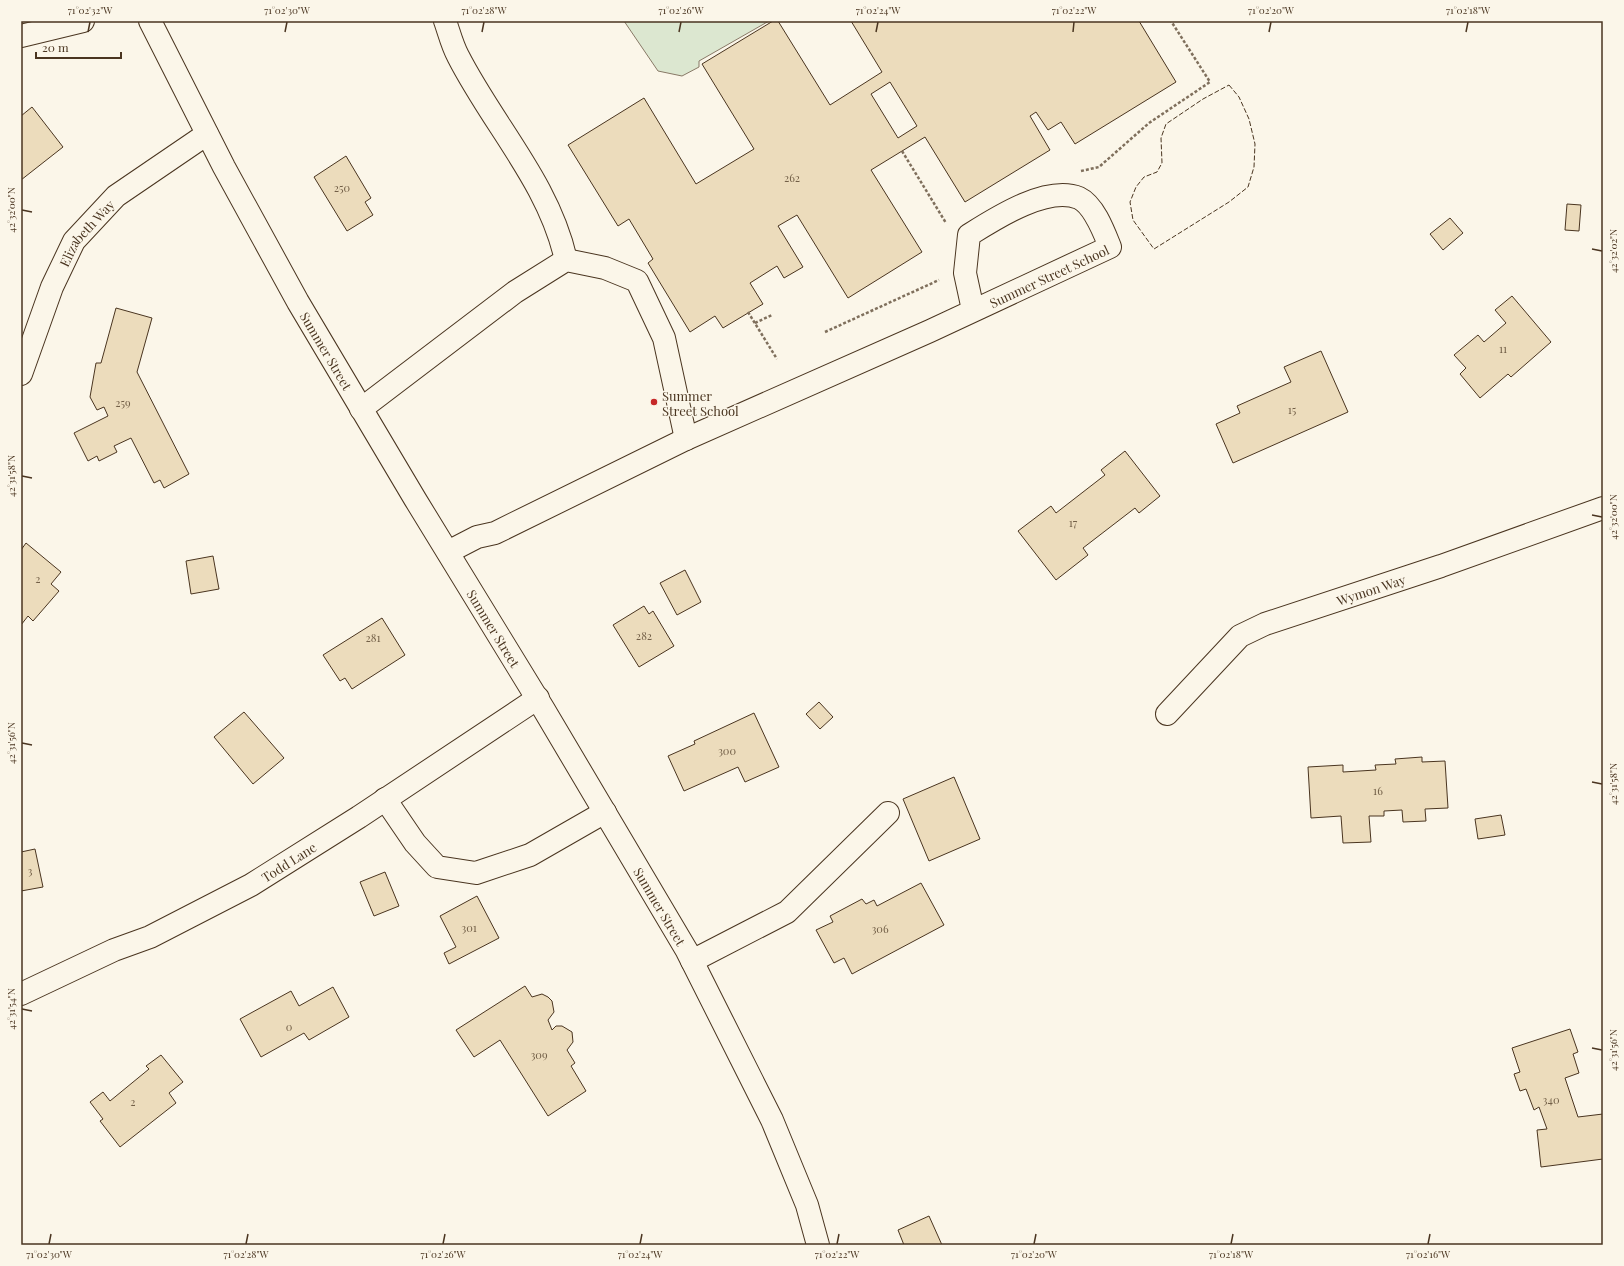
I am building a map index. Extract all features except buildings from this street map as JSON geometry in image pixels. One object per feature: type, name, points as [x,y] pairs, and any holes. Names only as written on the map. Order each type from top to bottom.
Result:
[{"type":"main road","points":[[21,36],[83,21]]},
{"type":"main road","name":"Summer Street","points":[[150,21],[207,134],[298,302],[448,552],[538,698],[692,961],[772,1120],[807,1205],[818,1245]]},
{"type":"main road","points":[[445,21],[457,55],[540,189],[560,235],[566,260]]},
{"type":"main road","name":"Elizabeth Way","points":[[21,374],[52,287],[74,241],[116,196],[207,134]]},
{"type":"main road","name":"Summer Street School","points":[[448,552],[477,537],[495,533],[686,439],[973,310],[1110,246],[1097,215],[1080,198],[1056,194],[1008,210],[969,235],[965,273],[973,310]]},
{"type":"main road","points":[[361,408],[515,292],[566,260],[605,268],[637,281],[664,338],[686,439]]},
{"type":"main road","name":"Wymon Way","points":[[1167,714],[1240,636],[1265,624],[1441,566],[1603,508]]},
{"type":"main road","name":"Todd Lane","points":[[21,994],[114,950],[150,937],[251,885],[386,799],[538,698]]},
{"type":"main road","points":[[386,799],[415,843],[437,867],[476,873],[530,855],[605,812]]},
{"type":"main road","points":[[692,961],[787,912],[888,812]]},
{"type":"path","points":[[902,151],[947,224]]},
{"type":"path","points":[[748,312],[777,359]]},
{"type":"path","points":[[755,323],[772,315]]},
{"type":"green space","points":[[624,21],[769,21],[699,61],[699,67],[682,76],[658,71]]},
{"type":"fence","points":[[1229,85],[1239,97],[1249,119],[1255,144],[1254,167],[1248,187],[1229,202],[1154,249],[1133,220],[1130,202],[1136,187],[1144,177],[1157,172],[1162,163],[1161,138],[1166,124],[1203,99],[1229,85]]},
{"type":"place","name":"Summer Street School","points":[[654,402]]}]
